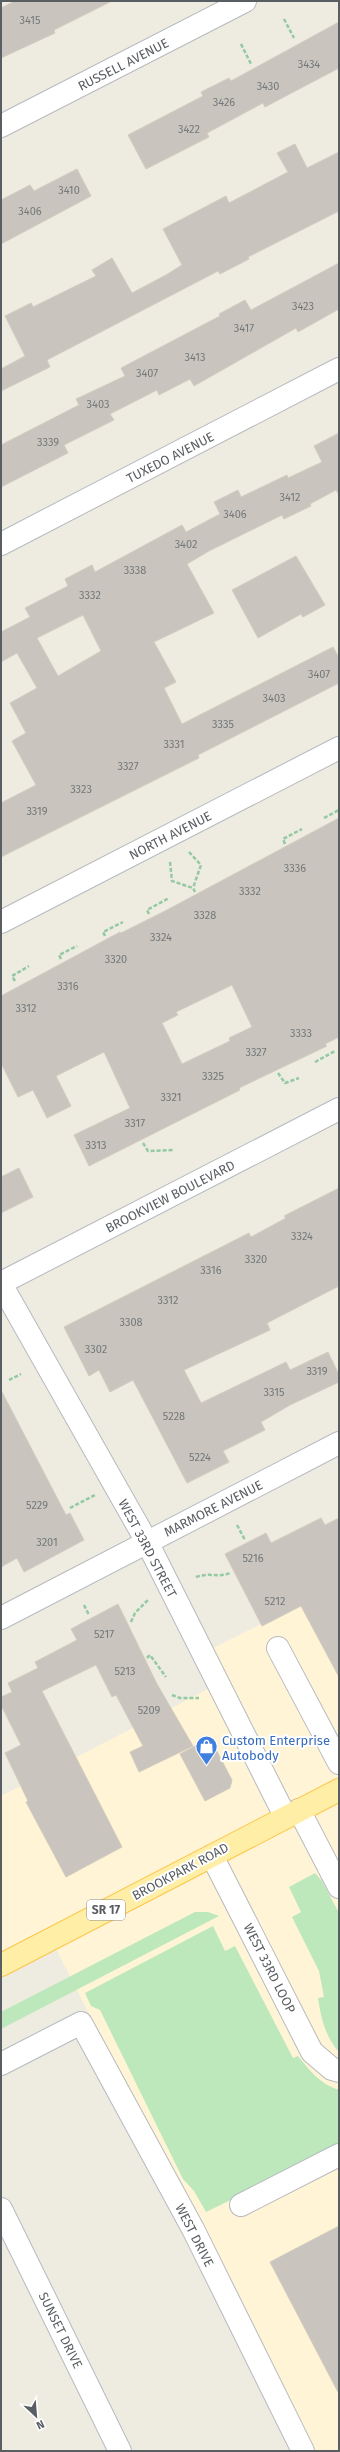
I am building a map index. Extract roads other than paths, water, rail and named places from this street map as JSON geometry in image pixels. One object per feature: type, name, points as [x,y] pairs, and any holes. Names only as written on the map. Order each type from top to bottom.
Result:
[{"type":"main road","name":"BROOKPARK ROAD","points":[[1,1965],[339,1790]]},
{"type":"street","name":"RUSSELL AVENUE","points":[[1,126],[245,1]]},
{"type":"street","name":"TUXEDO AVENUE","points":[[1,544],[339,369]]},
{"type":"street","name":"NORTH AVENUE","points":[[1,922],[339,748]]},
{"type":"street","name":"BROOKVIEW BOULEVARD","points":[[1,1284],[339,1109]]},
{"type":"street","name":"WEST 33RD STREET","points":[[1,1284],[147,1542],[292,1813]]},
{"type":"street","name":"MARMORE AVENUE","points":[[1,1618],[339,1444]]},
{"type":"street","points":[[278,1648],[339,1763]]},
{"type":"street","points":[[292,1813],[339,1888]]},
{"type":"street","name":"WEST 33RD LOOP","points":[[212,1856],[312,2052],[332,2069],[339,2071]]},
{"type":"street","name":"WEST DRIVE","points":[[1,2064],[81,2023],[192,2229],[303,2451]]},
{"type":"street","points":[[240,2205],[339,2155]]},
{"type":"street","name":"SUNSET DRIVE","points":[[1,2210],[120,2451]]},
{"type":"place","name":"Custom Enterprise Autobody","points":[[206,1766]]}]
